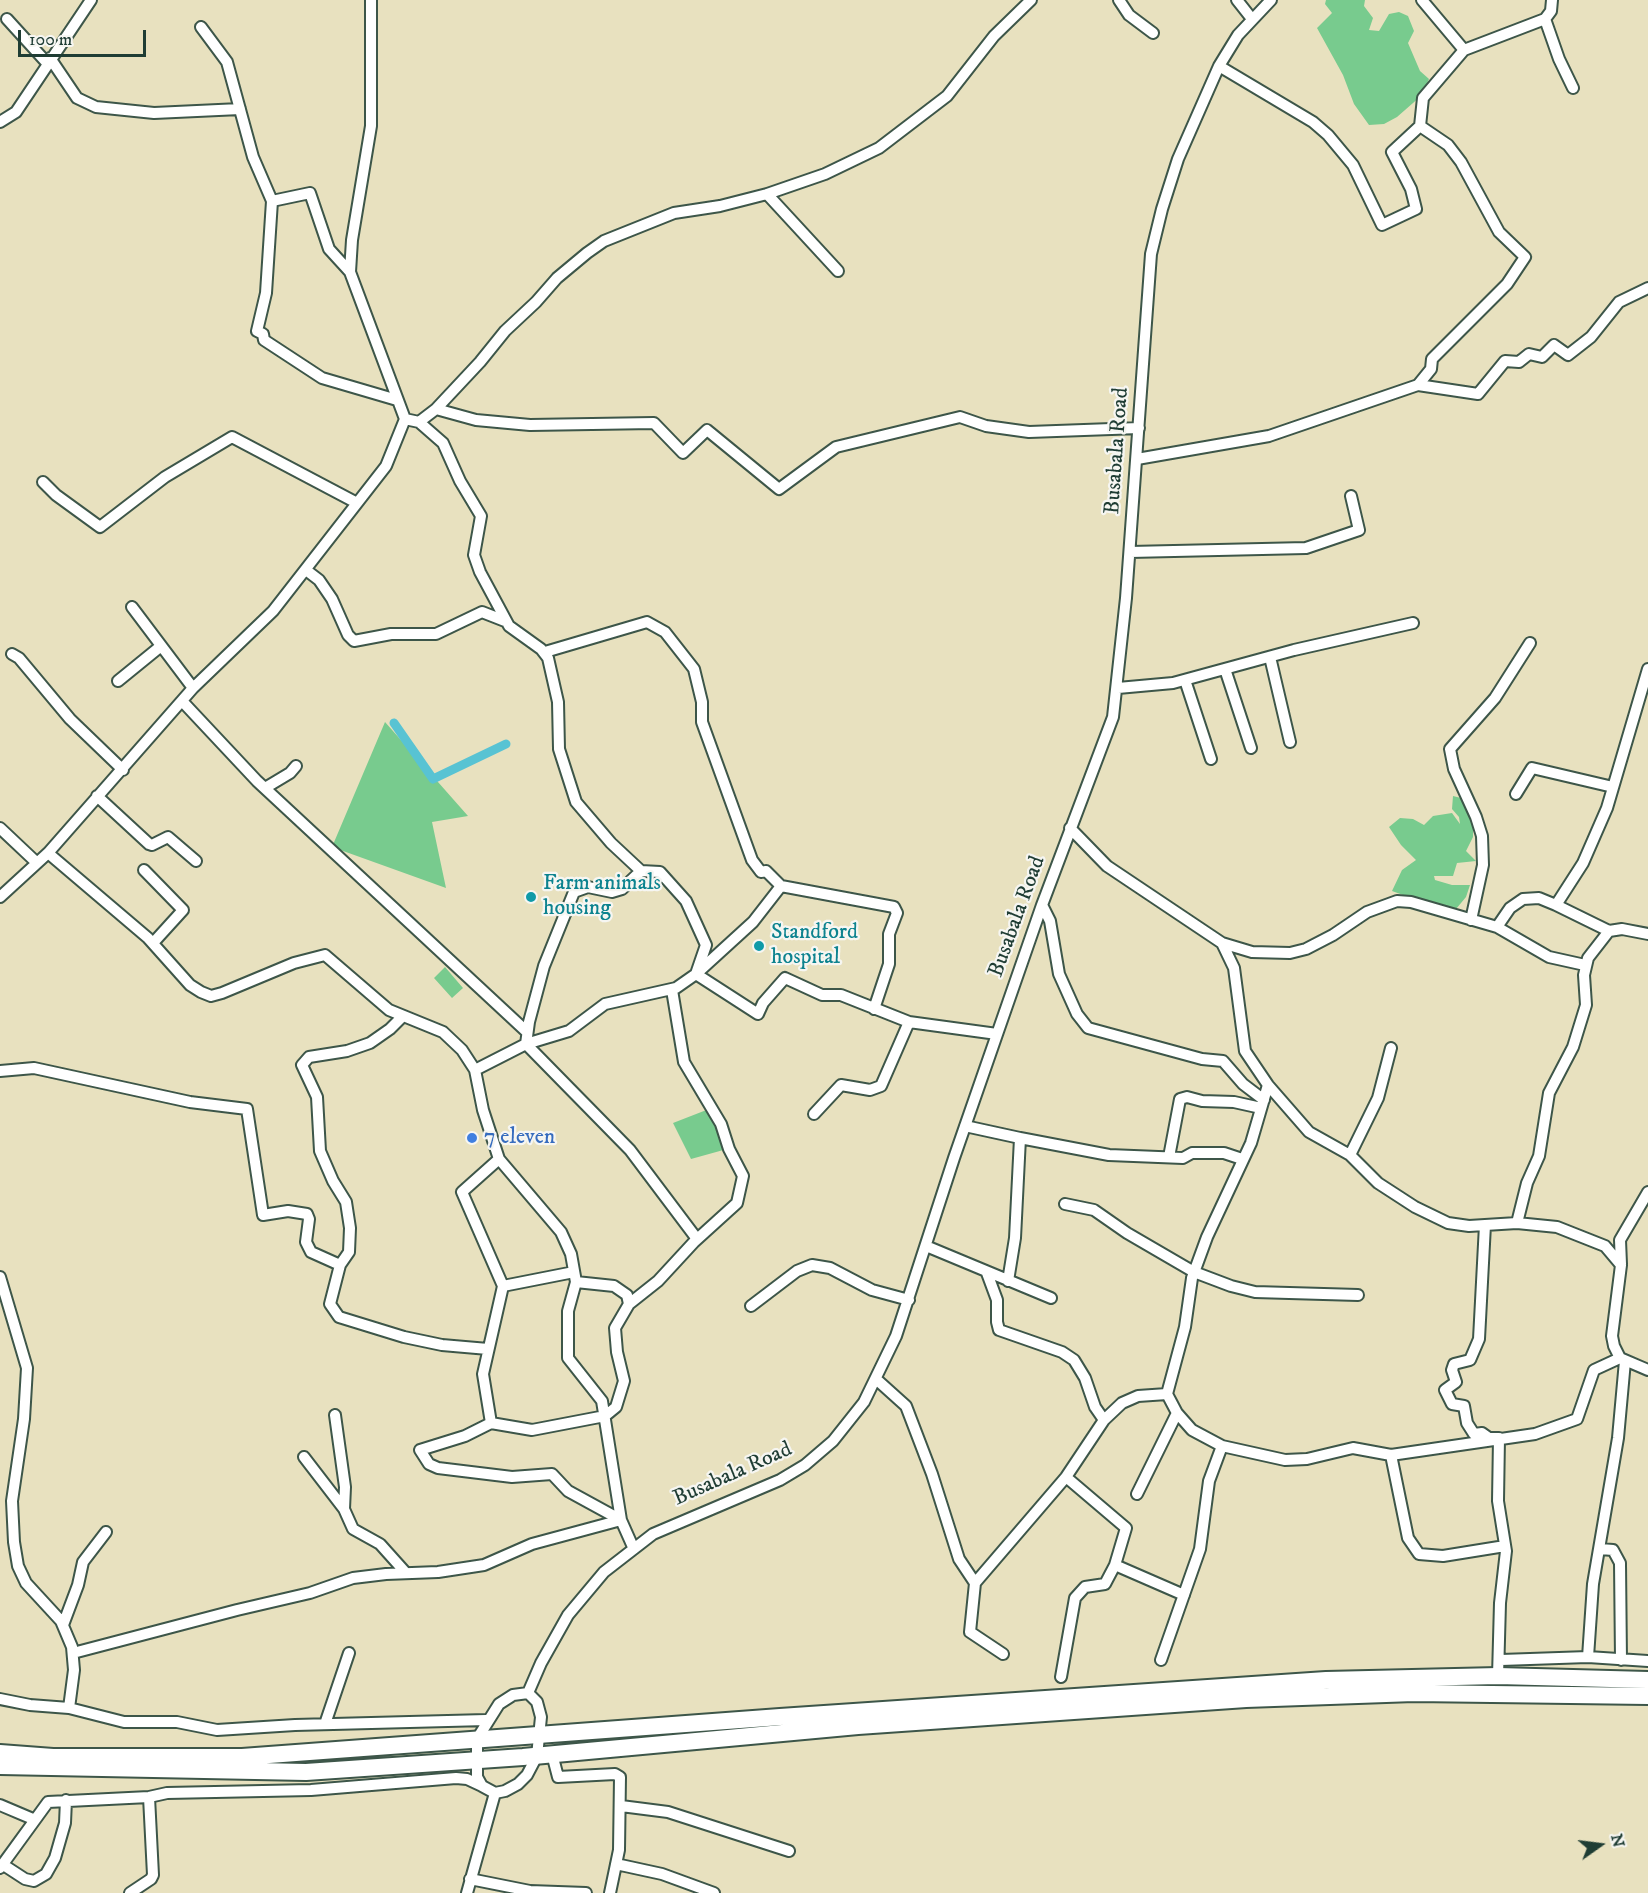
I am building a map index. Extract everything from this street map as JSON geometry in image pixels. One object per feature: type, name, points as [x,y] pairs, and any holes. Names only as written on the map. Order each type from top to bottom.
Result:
[{"type":"highway","points":[[0,1753],[53,1757],[242,1757],[477,1738],[1499,1668],[1648,1680]]},
{"type":"highway","points":[[0,1766],[306,1772],[544,1755],[858,1726],[1246,1699],[1414,1693],[1648,1696]]},
{"type":"street","points":[[0,122],[16,112],[48,60],[91,0]]},
{"type":"street","points":[[350,272],[352,240],[371,126],[371,0]]},
{"type":"street","points":[[419,422],[436,409],[480,362],[505,331],[536,302],[557,278],[604,241],[674,213],[720,206],[767,194],[825,174],[879,148],[947,96],[994,36],[1031,0]]},
{"type":"street","points":[[1119,0],[1129,15],[1153,33]]},
{"type":"street","points":[[1237,0],[1252,19]]},
{"type":"street","name":"Busabala Road","points":[[528,1694],[541,1663],[568,1615],[604,1572],[633,1547],[678,1521],[780,1480],[806,1465],[850,1422],[876,1379],[909,1300],[965,1126],[1042,905],[1113,717],[1118,688],[1130,552],[1151,254],[1178,159],[1219,66],[1238,35],[1270,0]]},
{"type":"street","points":[[1422,0],[1464,50]]},
{"type":"street","points":[[1219,66],[1313,122],[1328,135],[1353,165],[1381,224],[1416,210],[1411,189],[1392,152],[1420,126],[1423,98],[1464,50],[1545,19],[1551,11],[1552,0]]},
{"type":"street","points":[[7,19],[48,60],[76,98],[96,107],[154,113],[240,109]]},
{"type":"street","points":[[1545,19],[1559,59],[1573,88]]},
{"type":"street","points":[[201,27],[227,62],[256,166],[272,201],[266,293],[257,332],[262,334],[264,340],[322,378],[397,400]]},
{"type":"street","points":[[1418,385],[1431,369],[1432,359],[1507,284],[1524,257],[1499,232],[1461,162],[1448,145],[1420,126]]},
{"type":"street","points":[[0,896],[48,853],[193,688],[273,611],[386,466],[405,419],[350,272],[329,249],[310,193],[272,201]]},
{"type":"street","points":[[767,194],[838,270]]},
{"type":"street","points":[[1137,459],[1269,436],[1418,385],[1478,394],[1505,361],[1519,362],[1529,354],[1542,357],[1554,345],[1568,355],[1591,337],[1619,302],[1648,288]]},
{"type":"street","points":[[436,409],[476,420],[530,425],[654,423],[683,453],[707,430],[779,489],[836,447],[960,417],[986,426],[1029,432],[1139,428]]},
{"type":"street","points":[[405,419],[419,422],[443,443],[460,481],[481,516],[474,555],[505,621]]},
{"type":"street","points":[[43,482],[56,495],[99,527],[165,477],[232,437],[357,502]]},
{"type":"street","points":[[1130,552],[1306,548],[1359,530],[1351,496]]},
{"type":"street","points":[[306,570],[319,580],[332,599],[348,635],[354,640],[391,634],[436,634],[471,615],[482,612],[505,621],[545,652],[558,702],[559,749],[572,794],[581,812],[641,871],[660,872],[692,909],[706,945],[696,974]]},
{"type":"street","points":[[132,607],[193,688]]},
{"type":"street","points":[[545,652],[647,622],[664,633],[693,665],[705,729],[752,860],[761,872],[772,876],[781,886],[894,907],[897,913],[889,934],[889,964],[874,1009]]},
{"type":"street","points":[[1118,688],[1185,680],[1413,623]]},
{"type":"street","points":[[1471,920],[1483,865],[1482,836],[1454,769],[1450,749],[1494,698],[1530,643]]},
{"type":"street","points":[[118,681],[161,646]]},
{"type":"street","points":[[12,654],[19,658],[70,718],[123,770]]},
{"type":"street","points":[[1270,657],[1290,742]]},
{"type":"street","points":[[1225,669],[1251,748]]},
{"type":"street","points":[[1556,905],[1587,857],[1612,787],[1648,669]]},
{"type":"street","points":[[1185,680],[1211,759]]},
{"type":"street","points":[[182,701],[265,788],[527,1032]]},
{"type":"street","points":[[265,788],[290,773],[296,766]]},
{"type":"street","points":[[1516,794],[1532,768],[1612,787]]},
{"type":"street","points":[[97,796],[152,846],[168,837],[196,861]]},
{"type":"street","points":[[0,828],[36,862]]},
{"type":"street","points":[[1070,828],[1107,866],[1222,943],[1264,954],[1297,951],[1333,935],[1367,912],[1397,900],[1497,927],[1549,957],[1585,965]]},
{"type":"street","points":[[48,853],[153,944],[190,985],[211,996],[294,963],[325,955],[389,1010],[443,1032],[462,1050],[475,1070],[483,1110],[499,1159],[561,1232],[571,1254],[575,1277],[568,1311],[568,1358],[599,1395],[605,1416],[621,1520],[633,1547]]},
{"type":"street","points":[[144,870],[183,910],[153,944]]},
{"type":"street","points":[[641,871],[622,889],[612,892],[583,887],[574,892],[544,966],[526,1044],[630,1150],[697,1239]]},
{"type":"street","points":[[475,1070],[526,1044],[569,1031],[605,1004],[672,990],[696,974],[753,922],[781,886]]},
{"type":"street","points":[[1497,927],[1510,908],[1523,899],[1539,898],[1609,931],[1622,929],[1648,934]]},
{"type":"street","points":[[1042,905],[1050,921],[1059,974],[1077,1014],[1088,1028],[1202,1056],[1202,1059],[1223,1061],[1263,1104]]},
{"type":"street","points":[[1517,1223],[1527,1183],[1539,1156],[1549,1093],[1574,1047],[1586,1005],[1585,965],[1609,931]]},
{"type":"street","points":[[1222,943],[1230,957],[1237,981],[1243,1044],[1268,1085],[1309,1132],[1350,1155],[1378,1183],[1433,1217],[1459,1225],[1517,1223],[1557,1227],[1605,1246],[1621,1265]]},
{"type":"street","points":[[696,974],[758,1014],[763,1003],[785,978],[822,995],[841,995],[909,1022],[998,1034]]},
{"type":"street","points":[[621,1520],[568,1491],[552,1474],[512,1477],[438,1468],[429,1464],[420,1450],[465,1436],[491,1423],[532,1430],[605,1416],[616,1407],[622,1392],[624,1381],[617,1352],[615,1328],[629,1304],[658,1281],[697,1239],[737,1203],[743,1176],[729,1149],[721,1124],[684,1062],[672,990]]},
{"type":"street","points":[[402,1016],[390,1029],[370,1043],[347,1051],[309,1057],[302,1065],[317,1097],[320,1151],[333,1181],[346,1202],[351,1240],[349,1251],[340,1265],[330,1304],[339,1317],[424,1342],[488,1348]]},
{"type":"street","points":[[814,1114],[841,1085],[870,1090],[881,1086],[909,1022]]},
{"type":"street","points":[[1350,1155],[1378,1098],[1391,1048]]},
{"type":"street","points":[[0,1071],[34,1068],[190,1102],[247,1109],[263,1215],[288,1211],[307,1214],[309,1219],[306,1242],[311,1252],[340,1265]]},
{"type":"street","points":[[1268,1085],[1254,1134],[1194,1272],[1185,1327],[1167,1394],[1177,1413],[1201,1437],[1222,1446],[1285,1460],[1307,1460],[1353,1448],[1391,1455],[1535,1434],[1572,1423],[1577,1419],[1594,1370],[1622,1360],[1648,1370]]},
{"type":"street","points":[[1169,1157],[1180,1099],[1187,1097],[1202,1101],[1263,1104]]},
{"type":"street","points":[[965,1126],[1109,1155],[1169,1157],[1224,1153],[1242,1159]]},
{"type":"street","points":[[1008,1281],[1015,1238],[1020,1138]]},
{"type":"street","points":[[491,1423],[483,1381],[488,1348],[503,1287],[462,1194],[463,1188],[499,1159]]},
{"type":"street","points":[[1588,1657],[1593,1584],[1618,1438],[1622,1360],[1612,1336],[1621,1265],[1620,1240],[1648,1191]]},
{"type":"street","points":[[1065,1204],[1094,1210],[1127,1233],[1194,1272],[1255,1292],[1358,1295]]},
{"type":"street","points":[[1485,1225],[1479,1339],[1470,1360],[1454,1364],[1452,1370],[1456,1382],[1445,1389],[1452,1404],[1464,1406],[1467,1423],[1474,1434],[1482,1433],[1489,1438],[1499,1438]]},
{"type":"street","points":[[1605,1246],[1620,1240]]},
{"type":"street","points":[[926,1246],[1052,1299]]},
{"type":"street","points":[[751,1306],[797,1270],[812,1265],[830,1268],[872,1290],[909,1300]]},
{"type":"street","points":[[987,1273],[997,1300],[999,1330],[1062,1352],[1074,1360],[1085,1378],[1095,1407],[1104,1420]]},
{"type":"street","points":[[0,1277],[27,1368],[24,1419],[12,1501],[17,1560],[32,1593],[63,1625],[73,1653],[74,1670],[69,1708]]},
{"type":"street","points":[[503,1287],[575,1277],[614,1286],[623,1291],[629,1304]]},
{"type":"street","points":[[876,1379],[906,1406],[932,1474],[959,1559],[975,1583]]},
{"type":"street","points":[[1004,1654],[970,1632],[975,1583],[1066,1477],[1104,1420],[1122,1403],[1138,1396],[1167,1394]]},
{"type":"street","points":[[1137,1494],[1177,1413]]},
{"type":"street","points":[[335,1415],[345,1487],[344,1509]]},
{"type":"street","points":[[1499,1438],[1497,1493],[1505,1546],[1500,1603],[1499,1668],[1588,1657],[1648,1661]]},
{"type":"street","points":[[1161,1660],[1200,1549],[1209,1481],[1222,1446]]},
{"type":"street","points":[[1391,1455],[1408,1538],[1419,1554],[1443,1556],[1505,1546]]},
{"type":"street","points":[[304,1456],[344,1509],[353,1529],[380,1544],[406,1573]]},
{"type":"street","points":[[1060,1677],[1078,1593],[1085,1587],[1105,1584],[1116,1565],[1126,1532],[1125,1524],[1066,1477]]},
{"type":"street","points":[[73,1653],[310,1593],[353,1578],[438,1572],[484,1565],[532,1544],[621,1520]]},
{"type":"street","points":[[63,1625],[78,1585],[83,1562],[106,1532]]},
{"type":"street","points":[[1599,1549],[1613,1550],[1620,1563],[1621,1660]]},
{"type":"street","points":[[1116,1565],[1184,1595]]},
{"type":"street","points":[[325,1724],[349,1653]]},
{"type":"street","points":[[482,1786],[477,1777],[477,1738],[486,1720],[499,1704],[513,1695],[528,1694],[537,1702],[541,1717],[544,1755],[558,1777],[618,1775],[621,1806],[616,1863],[610,1893]]},
{"type":"street","points":[[0,1699],[30,1705],[69,1708],[124,1722],[177,1722],[217,1730],[325,1724],[486,1720]]},
{"type":"street","points":[[66,1800],[66,1823],[55,1858],[46,1874],[34,1881],[25,1879],[1,1866],[25,1836],[33,1819],[48,1802],[66,1800],[149,1797],[167,1793],[311,1790],[456,1778],[467,1779],[495,1793],[518,1784],[544,1755]]},
{"type":"street","points":[[467,1893],[495,1793]]},
{"type":"street","points":[[130,1893],[151,1879],[153,1875],[149,1797]]},
{"type":"street","points":[[0,1805],[33,1819]]},
{"type":"street","points":[[621,1806],[668,1812],[789,1851]]},
{"type":"street","points":[[616,1863],[662,1874],[714,1893]]},
{"type":"street","points":[[470,1879],[530,1891],[586,1893]]},
{"type":"green space","points":[[1326,0],[1365,0],[1364,6],[1373,18],[1369,30],[1379,31],[1389,14],[1399,12],[1408,16],[1414,31],[1408,43],[1420,71],[1429,79],[1421,96],[1397,117],[1384,124],[1369,125],[1354,104],[1343,75],[1317,28],[1332,13],[1325,4]]},
{"type":"green space","points":[[385,722],[468,816],[432,822],[446,888],[332,847]]},
{"type":"green space","points":[[1453,796],[1465,799],[1473,818],[1473,837],[1466,851],[1476,861],[1457,863],[1453,876],[1434,876],[1435,880],[1452,885],[1470,885],[1466,897],[1456,909],[1436,907],[1392,891],[1402,870],[1416,860],[1401,845],[1389,827],[1400,818],[1413,819],[1424,825],[1433,816],[1452,813],[1460,824],[1459,817],[1452,809]]},
{"type":"green space","points":[[445,967],[463,988],[452,998],[434,978]]},
{"type":"green space","points":[[709,1109],[727,1149],[691,1159],[673,1123]]},
{"type":"waterway","points":[[394,723],[433,779],[506,744]]},
{"type":"place","name":"Farm animals housing","points":[[531,897]]},
{"type":"place","name":"Standford hospital","points":[[759,946]]},
{"type":"place","name":"7 eleven","points":[[472,1138]]}]
